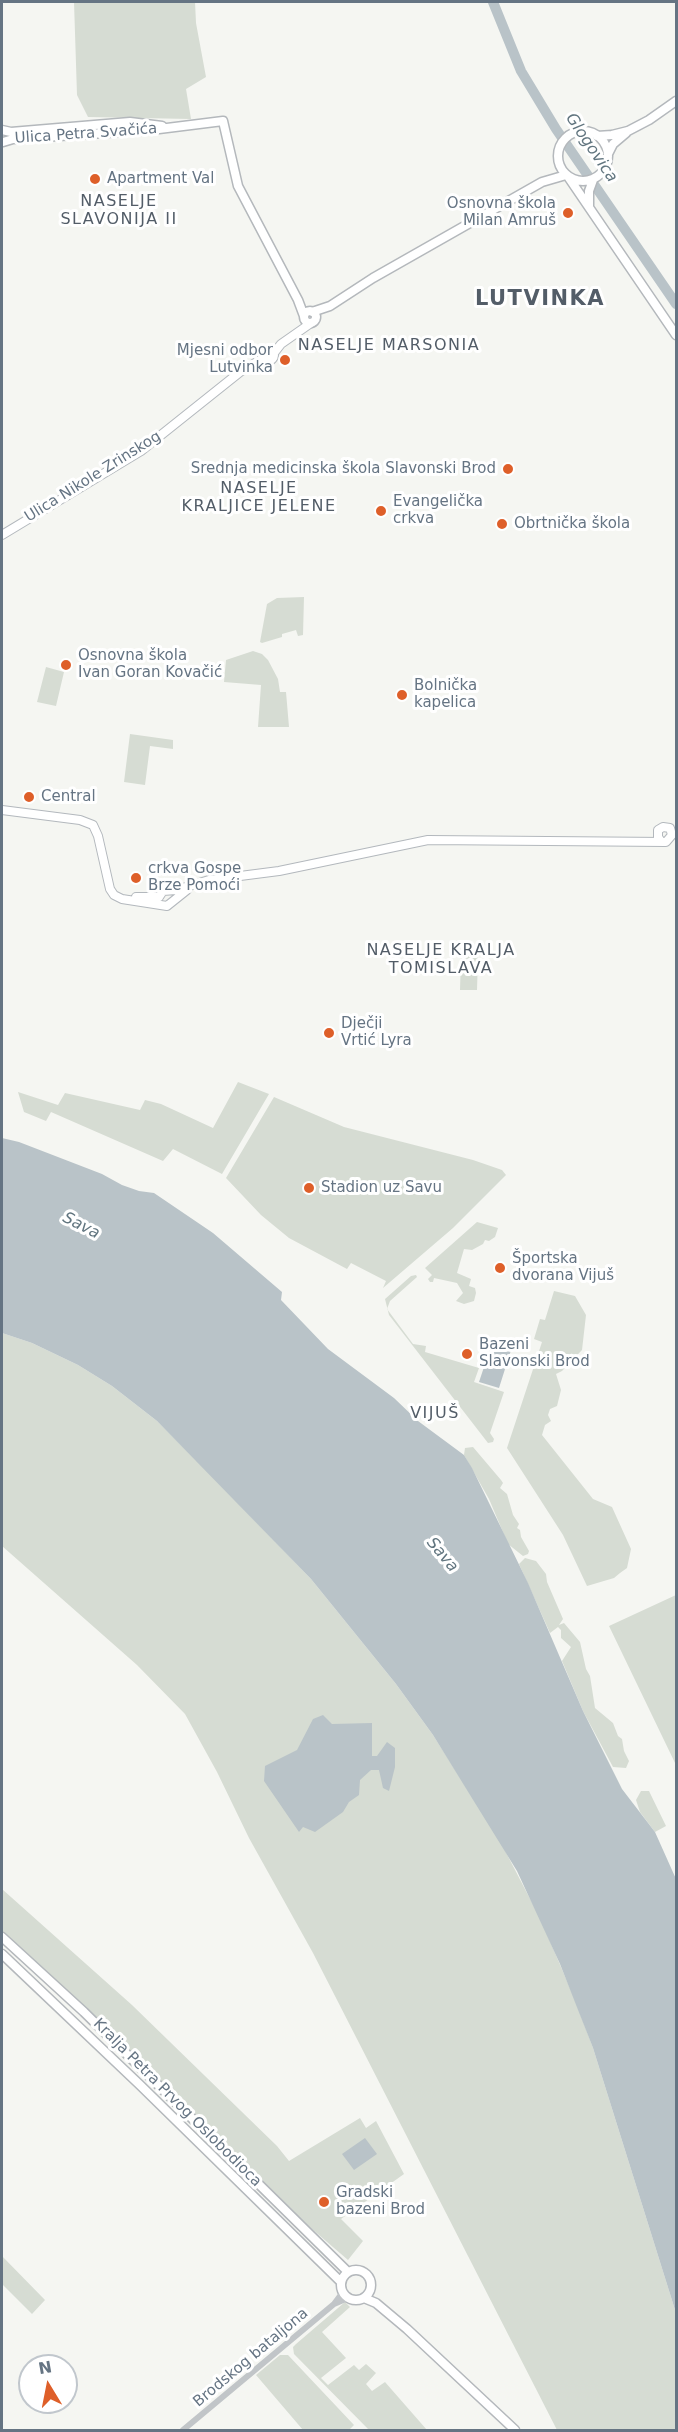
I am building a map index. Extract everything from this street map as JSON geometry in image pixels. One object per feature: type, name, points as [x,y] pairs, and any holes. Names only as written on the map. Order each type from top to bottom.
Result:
[{"type":"main road","points":[[608,154],[613,144],[628,131],[649,120],[676,100]]},
{"type":"main road","name":"Ulica Petra Svačića","points":[[2,143],[13,139],[223,121],[238,186],[298,300],[310,317]]},
{"type":"main road","name":"Ulica Petra Svačića","points":[[2,130],[11,132],[130,122],[170,127]]},
{"type":"main road","points":[[2,130],[2,143]]},
{"type":"main road","points":[[597,136],[628,131]]},
{"type":"main road","points":[[590,209],[591,179],[607,165],[608,154],[605,143],[597,136],[587,132],[571,135],[560,147],[558,161],[590,209],[676,335]]},
{"type":"main road","name":"Ulica Nikole Zrinskog","points":[[542,182],[558,161]]},
{"type":"main road","points":[[568,176],[591,179]]},
{"type":"main road","name":"Ulica Nikole Zrinskog","points":[[2,535],[141,451],[240,372],[267,354],[310,317],[542,182],[568,176]]},
{"type":"main road","points":[[2,810],[86,821],[93,825],[98,836],[108,886],[116,896],[128,901],[160,900],[167,906],[195,884]]},
{"type":"main road","points":[[160,900],[163,891],[279,871],[428,840],[618,840],[659,836],[668,841],[674,830],[663,827],[659,836]]},
{"type":"main road","points":[[170,891],[173,901]]},
{"type":"main road","name":"Kralja Petra Prvog Oslobodioca","points":[[2,1937],[84,2012],[348,2272]]},
{"type":"main road","name":"Kralja Petra Prvog Oslobodioca","points":[[2,1954],[341,2282]]},
{"type":"main road","points":[[149,2095],[159,2085]]},
{"type":"main road","points":[[370,2291],[364,2298],[356,2300],[345,2295],[341,2282],[348,2272],[356,2270],[364,2273],[370,2279],[370,2291],[376,2303]]},
{"type":"main road","points":[[364,2298],[376,2303],[442,2361],[514,2430]]},
{"type":"street","name":"Brodskog bataljona","points":[[183,2430],[345,2295]]},
{"type":"shaded area","points":[[74,2],[195,2],[196,23],[206,77],[186,89],[191,119],[88,117],[77,95]]},
{"type":"shaded area","points":[[304,597],[303,635],[298,636],[296,630],[282,634],[282,637],[260,642],[267,604],[277,598]]},
{"type":"shaded area","points":[[253,651],[262,654],[268,660],[278,679],[280,692],[286,692],[289,727],[258,727],[261,685],[224,682],[226,660]]},
{"type":"shaded area","points":[[46,667],[64,672],[56,706],[37,702]]},
{"type":"shaded area","points":[[130,734],[173,740],[173,749],[150,746],[145,785],[124,782]]},
{"type":"shaded area","points":[[461,956],[478,956],[477,990],[460,990]]},
{"type":"shaded area","points":[[238,1082],[269,1094],[222,1174],[173,1149],[163,1161],[51,1112],[46,1121],[24,1112],[18,1092],[58,1105],[65,1093],[140,1110],[145,1100],[161,1104],[213,1128]]},
{"type":"shaded area","points":[[274,1097],[344,1127],[473,1160],[502,1170],[506,1175],[453,1228],[383,1288],[386,1281],[351,1263],[347,1269],[289,1238],[261,1215],[226,1178]]},
{"type":"shaded area","points":[[477,1222],[498,1228],[495,1237],[489,1241],[485,1240],[483,1244],[472,1250],[464,1249],[457,1273],[471,1279],[469,1286],[475,1288],[476,1293],[474,1301],[464,1304],[456,1301],[463,1293],[457,1283],[434,1278],[433,1282],[430,1282],[428,1279],[432,1275],[425,1268]]},
{"type":"shaded area","points":[[416,1275],[417,1277],[390,1301],[387,1308],[385,1299],[411,1276]]},
{"type":"shaded area","points":[[554,1291],[575,1296],[586,1315],[582,1350],[562,1371],[556,1374],[561,1390],[557,1406],[550,1409],[548,1415],[551,1421],[545,1425],[542,1435],[593,1499],[612,1507],[631,1549],[627,1568],[614,1578],[587,1586],[563,1535],[507,1448],[542,1342],[534,1339],[540,1319],[545,1320]]},
{"type":"shaded area","points":[[388,1310],[413,1344],[426,1346],[425,1352],[479,1368],[474,1382],[504,1392],[490,1433],[494,1439],[493,1442],[488,1443],[389,1315]]},
{"type":"shaded area","points":[[2,1333],[32,1343],[78,1365],[112,1386],[157,1421],[214,1478],[311,1579],[396,1684],[433,1735],[499,1839],[541,1920],[593,2048],[676,2313],[676,2430],[557,2430],[313,1953],[249,1838],[217,1772],[185,1714],[137,1665],[2,1546]]},
{"type":"shaded area","points":[[473,1447],[503,1483],[500,1488],[507,1494],[513,1515],[519,1524],[517,1528],[529,1551],[528,1554],[523,1556],[508,1544],[489,1499],[464,1455],[465,1448]]},
{"type":"shaded area","points":[[525,1558],[536,1561],[546,1574],[547,1582],[563,1619],[559,1625],[564,1623],[580,1642],[586,1669],[590,1676],[595,1708],[613,1723],[618,1736],[622,1739],[629,1761],[626,1768],[613,1767],[583,1711],[562,1661],[571,1647],[561,1638],[561,1630],[558,1627],[550,1633],[519,1564]]},
{"type":"shaded area","points":[[676,1595],[676,1765],[609,1626]]},
{"type":"shaded area","points":[[641,1791],[649,1791],[666,1826],[655,1832],[640,1812],[636,1800]]},
{"type":"shaded area","points":[[2,1889],[132,2005],[277,2146],[289,2161],[360,2118],[366,2128],[376,2121],[404,2174],[341,2219],[363,2241],[348,2260],[312,2229],[2,1933]]},
{"type":"shaded area","points":[[2,2256],[45,2300],[32,2314],[2,2284]]},
{"type":"shaded area","points":[[345,2302],[350,2307],[322,2332],[346,2358],[321,2378],[328,2385],[354,2365],[359,2370],[366,2364],[376,2373],[366,2384],[372,2391],[385,2382],[427,2430],[369,2430],[294,2354],[293,2347]]},
{"type":"shaded area","points":[[280,2355],[288,2355],[354,2425],[349,2430],[303,2430],[256,2375]]},
{"type":"water","name":"Sava","points":[[2,1138],[19,1142],[102,1174],[122,1185],[154,1193],[213,1233],[282,1292],[281,1300],[328,1349],[394,1398],[418,1421],[464,1455],[472,1468],[528,1583],[583,1711],[622,1789],[655,1832],[676,1879],[676,2313],[593,2048],[560,1964],[517,1871],[433,1735],[396,1684],[311,1579],[157,1421],[112,1386],[78,1365],[32,1343],[2,1333]]},
{"type":"water","points":[[493,1340],[512,1347],[499,1388],[479,1382]]},
{"type":"water","points":[[323,1715],[332,1724],[372,1723],[372,1756],[377,1756],[387,1742],[395,1748],[395,1767],[389,1791],[383,1788],[379,1770],[371,1770],[360,1780],[359,1795],[349,1802],[343,1812],[315,1832],[303,1827],[299,1832],[264,1781],[265,1766],[297,1750],[313,1719]]},
{"type":"water","points":[[365,2138],[377,2154],[354,2170],[342,2154]]},
{"type":"waterway","name":"Glogovica","points":[[493,2],[521,71],[556,129],[676,304]]},
{"type":"place","name":"Apartment Val","points":[[95,179]]},
{"type":"place","name":"Osnovna škola Milan Amruš","points":[[568,213]]},
{"type":"place","name":"Mjesni odbor Lutvinka","points":[[285,360]]},
{"type":"place","name":"Srednja medicinska škola Slavonski Brod","points":[[508,469]]},
{"type":"place","name":"Evangelička crkva","points":[[381,511]]},
{"type":"place","name":"Obrtnička škola","points":[[502,524]]},
{"type":"place","name":"Osnovna škola Ivan Goran Kovačić","points":[[66,665]]},
{"type":"place","name":"Bolnička kapelica","points":[[402,695]]},
{"type":"place","name":"Central","points":[[29,797]]},
{"type":"place","name":"crkva Gospe Brze Pomoći","points":[[136,878]]},
{"type":"place","name":"Dječji Vrtić Lyra","points":[[329,1033]]},
{"type":"place","name":"Stadion uz Savu","points":[[309,1188]]},
{"type":"place","name":"Športska dvorana Vijuš","points":[[500,1268]]},
{"type":"place","name":"Bazeni Slavonski Brod","points":[[467,1354]]},
{"type":"place","name":"Gradski bazeni Brod","points":[[324,2202]]},
{"type":"district","name":"NASELJE SLAVONIJA II","points":[[119,211]]},
{"type":"district","name":"LUTVINKA","points":[[540,300]]},
{"type":"district","name":"NASELJE MARSONIA","points":[[389,346]]},
{"type":"district","name":"NASELJE KRALJICE JELENE","points":[[259,498]]},
{"type":"district","name":"NASELJE KRALJA TOMISLAVA","points":[[441,960]]},
{"type":"district","name":"VIJUŠ","points":[[435,1414]]}]
